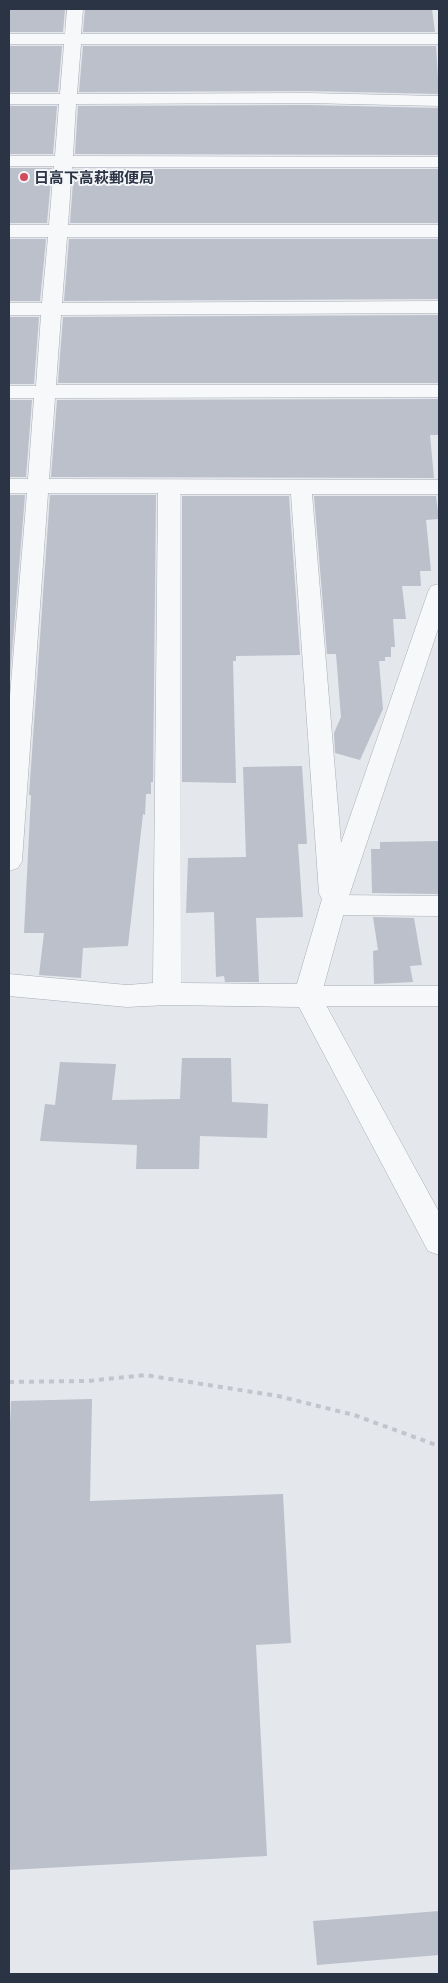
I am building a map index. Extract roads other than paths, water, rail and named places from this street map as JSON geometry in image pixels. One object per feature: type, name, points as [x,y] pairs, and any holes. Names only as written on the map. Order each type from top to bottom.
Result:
[{"type":"street","points":[[9,860],[75,9]]},
{"type":"street","points":[[9,39],[439,39]]},
{"type":"street","points":[[9,99],[307,98],[439,100]]},
{"type":"street","points":[[9,162],[439,162]]},
{"type":"street","points":[[9,231],[439,231]]},
{"type":"street","points":[[9,309],[439,307]]},
{"type":"street","points":[[9,392],[439,391]]},
{"type":"street","points":[[9,486],[439,486]]},
{"type":"street","points":[[167,994],[169,486]]},
{"type":"street","points":[[301,486],[333,905]]},
{"type":"street","points":[[439,592],[333,905],[307,996],[439,1241]]},
{"type":"street","points":[[9,985],[127,996],[167,994],[307,996]]},
{"type":"lane","points":[[333,905],[439,906]]},
{"type":"lane","points":[[307,996],[439,996]]},
{"type":"place","name":"日高下高萩郵便局","points":[[24,177]]}]
